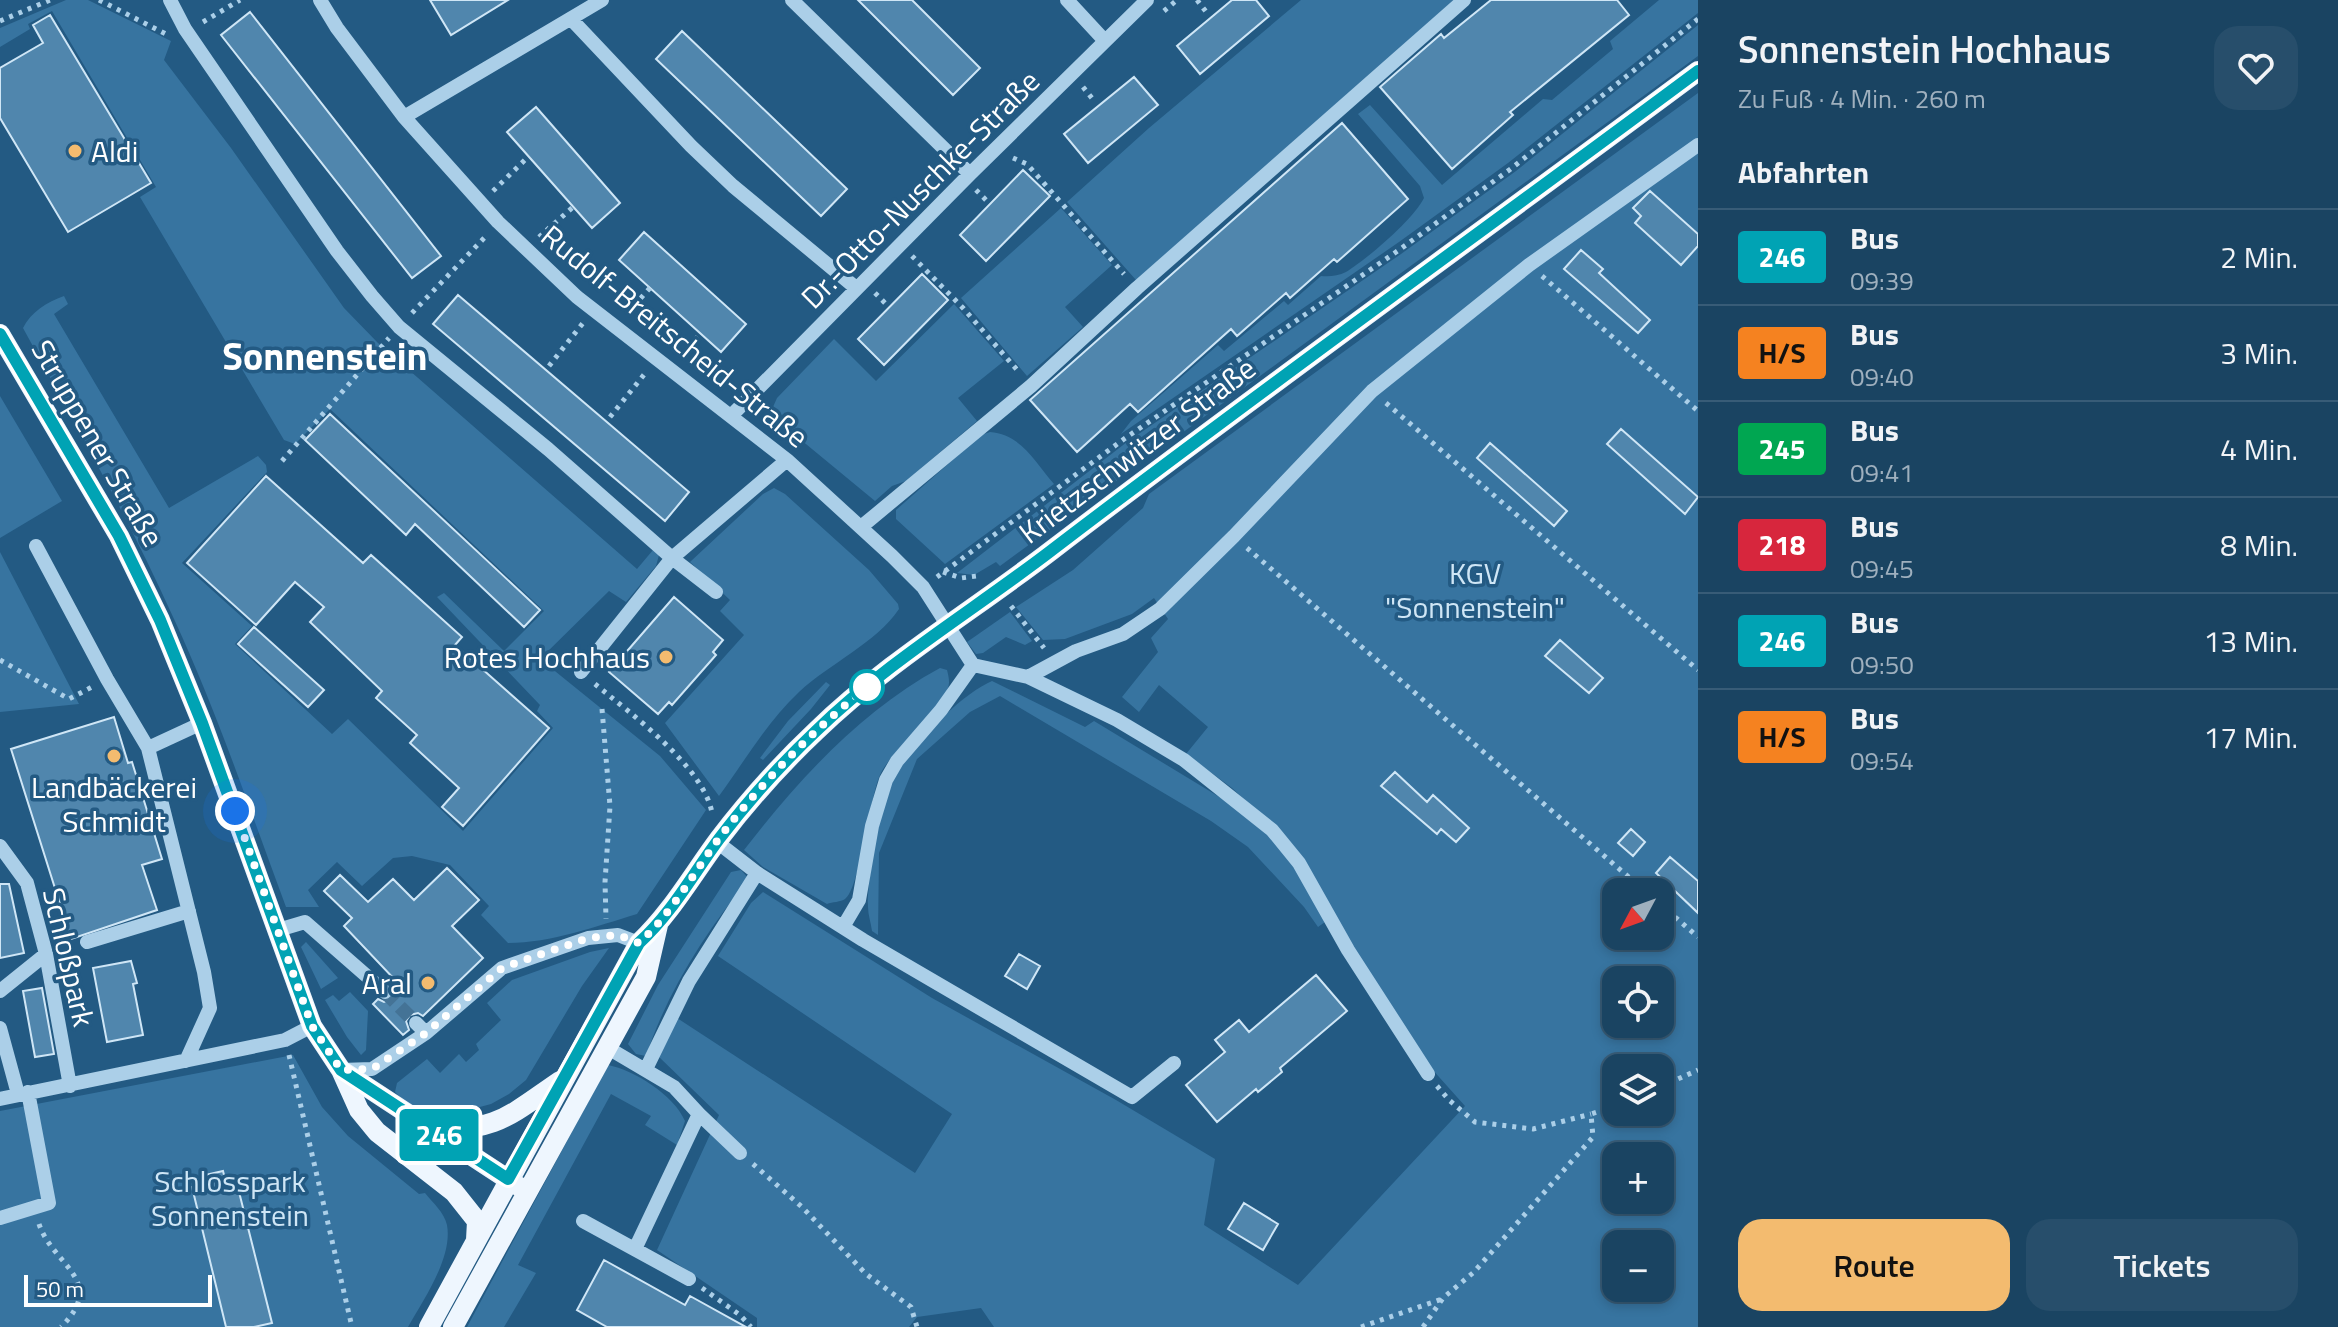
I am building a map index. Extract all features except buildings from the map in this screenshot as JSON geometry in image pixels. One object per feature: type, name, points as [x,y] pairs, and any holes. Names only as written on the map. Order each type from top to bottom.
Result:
[{"type":"main road","name":"Krietzschwitzer Straße","points":[[429,1327],[639,943],[658,925],[744,807],[816,730],[865,689],[1171,459],[1698,71]]},
{"type":"main road","name":"Struppener Straße","points":[[0,334],[119,536],[160,620],[202,723],[312,1026],[341,1070],[359,1110],[377,1132],[454,1192],[477,1221],[476,1241]]},
{"type":"main road","name":"Krietzschwitzer Straße","points":[[453,1327],[646,977],[658,925]]},
{"type":"main road","name":"Struppener Straße","points":[[341,1070],[528,1192]]},
{"type":"main road","points":[[429,1129],[476,1129],[504,1120],[563,1078]]},
{"type":"street","points":[[170,0],[185,29],[337,251],[399,327],[716,592]]},
{"type":"street","name":"Rudolf-Breitscheid-Straße","points":[[320,0],[337,28],[404,117],[498,222],[594,310],[787,460],[861,527],[923,587],[973,665]]},
{"type":"street","points":[[404,117],[602,0]]},
{"type":"street","points":[[792,0],[970,174]]},
{"type":"street","points":[[1067,0],[1105,41]]},
{"type":"street","name":"Dr.-Otto-Nuschke-Straße","points":[[731,416],[1147,0]]},
{"type":"street","points":[[861,527],[1031,386],[1137,288],[1464,0]]},
{"type":"street","points":[[572,20],[733,186],[856,288]]},
{"type":"street","points":[[1028,677],[1076,651],[1123,634],[1160,609],[1372,391],[1529,265],[1698,145]]},
{"type":"street","points":[[581,672],[672,558],[787,460]]},
{"type":"street","points":[[36,546],[148,748],[210,1008],[186,1061]]},
{"type":"street","points":[[843,927],[859,900],[872,826],[886,780],[897,761],[941,710],[973,665],[1028,677],[1117,720],[1184,760],[1272,830],[1299,863],[1348,950],[1428,1074]]},
{"type":"street","points":[[148,748],[202,723]]},
{"type":"street","points":[[717,842],[757,873],[843,927],[1132,1097],[1174,1063]]},
{"type":"street","name":"Schloßpark","points":[[0,846],[27,883],[46,954],[70,1086]]},
{"type":"street","points":[[646,1069],[689,981],[757,873]]},
{"type":"street","points":[[87,942],[189,911]]},
{"type":"street","points":[[278,930],[305,922],[385,992]]},
{"type":"street","points":[[341,1070],[372,1069],[502,968],[588,938],[618,935],[639,943]]},
{"type":"street","points":[[0,991],[46,954]]},
{"type":"street","points":[[0,1099],[285,1040],[312,1026]]},
{"type":"street","points":[[0,1028],[23,1093],[49,1203],[0,1218]]},
{"type":"street","points":[[608,1048],[674,1087],[740,1153]]},
{"type":"street","points":[[635,1249],[699,1114]]},
{"type":"street","points":[[583,1221],[689,1279]]},
{"type":"path","points":[[0,21],[50,0]]},
{"type":"path","points":[[99,0],[173,37],[240,0]]},
{"type":"path","points":[[1197,0],[1207,13]]},
{"type":"path","points":[[923,587],[1124,439],[1399,250],[1512,168],[1698,19]]},
{"type":"path","points":[[1083,86],[1095,102]]},
{"type":"path","points":[[493,191],[529,156]]},
{"type":"path","points":[[1008,156],[1027,164],[1137,288]]},
{"type":"path","points":[[976,190],[987,201]]},
{"type":"path","points":[[539,238],[573,207]]},
{"type":"path","points":[[911,255],[963,308],[1031,386]]},
{"type":"path","points":[[1529,265],[1698,411]]},
{"type":"path","points":[[627,313],[650,288]]},
{"type":"path","points":[[874,293],[885,303]]},
{"type":"path","points":[[549,366],[594,310]]},
{"type":"path","points":[[681,356],[701,333]]},
{"type":"path","points":[[610,417],[657,359]]},
{"type":"path","points":[[1372,391],[1698,670]]},
{"type":"path","points":[[1234,536],[1630,878]]},
{"type":"path","points":[[943,572],[970,578],[987,571]]},
{"type":"path","points":[[1007,601],[1056,662]]},
{"type":"path","points":[[0,660],[69,699],[107,679]]},
{"type":"path","points":[[581,672],[669,745],[710,800],[717,842]]},
{"type":"path","points":[[602,709],[610,806],[605,882],[606,936]]},
{"type":"path","points":[[1674,916],[1698,937]]},
{"type":"path","points":[[285,1040],[352,1327]]},
{"type":"path","points":[[1674,1081],[1698,1070]]},
{"type":"path","points":[[1428,1074],[1449,1100],[1475,1122],[1533,1129],[1602,1110]]},
{"type":"path","points":[[1423,1327],[1443,1298],[1474,1272],[1593,1137],[1591,1114]]},
{"type":"path","points":[[740,1153],[802,1207],[866,1274],[911,1307],[917,1327]]},
{"type":"path","points":[[38,1207],[39,1227],[78,1284],[80,1301],[61,1327]]},
{"type":"path","points":[[689,1279],[740,1315],[751,1327]]},
{"type":"path","points":[[1361,1327],[1443,1298]]},
{"type":"green space","points":[[66,0],[88,0],[171,41],[164,60],[231,148],[344,308],[378,343],[637,569],[653,550],[659,555],[656,566],[626,602],[609,591],[540,659],[660,756],[706,810],[637,914],[557,937],[508,943],[481,915],[489,906],[450,865],[412,856],[393,858],[362,886],[337,862],[308,890],[319,907],[286,907],[190,654],[120,508],[23,328],[30,317],[64,296],[68,304],[54,314],[169,508],[258,456],[266,465],[267,472],[182,563],[252,626],[235,644],[332,734],[348,719],[463,831],[553,728],[537,711],[540,705],[437,597],[444,593],[504,651],[544,611],[330,409],[295,444],[284,440],[140,197],[156,187],[52,11],[28,24],[30,29],[0,47],[0,28]]},
{"type":"green space","points":[[1301,0],[1454,0],[1136,280],[1067,202],[1149,128]]},
{"type":"green space","points":[[1659,0],[1698,0],[1698,13],[1508,163],[1121,434],[1131,421],[1218,345],[1224,351],[1284,301],[1288,305],[1321,276],[1340,274],[1355,266],[1389,238],[1418,207],[1424,198],[1420,186],[1358,114],[1370,105],[1442,185],[1543,99],[1552,100],[1613,49],[1610,41]]},
{"type":"green space","points":[[1698,25],[1698,56],[1000,566],[996,562],[974,575],[957,573],[1127,442],[1516,171]]},
{"type":"green space","name":"KGV \"Sonnenstein\"","points":[[1698,93],[1698,1327],[994,1327],[981,1308],[917,1317],[909,1327],[757,1327],[757,1318],[657,1250],[719,1115],[658,1056],[677,1018],[915,1173],[952,1114],[718,956],[751,903],[763,892],[932,998],[1215,1159],[1204,1225],[1298,1285],[1465,1106],[1431,1068],[1274,827],[1232,788],[1186,754],[1208,727],[1159,685],[1139,712],[1122,697],[1158,652],[1151,638],[1168,619],[1154,598],[1132,614],[1065,639],[1043,640],[1016,607],[1073,570],[1143,508],[1149,494]]},
{"type":"green space","points":[[1061,208],[1112,265],[1065,307],[1083,327],[1027,376],[961,298]]},
{"type":"green space","points":[[954,304],[1004,361],[958,398],[977,421],[906,481],[892,486],[875,501],[772,416],[777,398],[834,339],[876,381]]},
{"type":"green space","points":[[0,396],[62,501],[0,538]]},
{"type":"green space","points":[[990,432],[1019,444],[1054,484],[945,564],[896,519],[896,510],[981,435]]},
{"type":"green space","points":[[774,488],[785,494],[869,570],[899,609],[878,632],[787,704],[719,796],[665,723],[744,635],[720,611],[730,600],[690,562],[763,494]]},
{"type":"green space","points":[[0,552],[79,704],[0,712]]},
{"type":"green space","points":[[1010,612],[1032,641],[1025,645],[1006,637],[983,653],[976,654],[967,642]]},
{"type":"green space","points":[[940,668],[947,670],[947,691],[880,775],[860,862],[845,899],[827,904],[763,867],[744,850],[786,798],[833,748],[884,704]]},
{"type":"green space","points":[[992,681],[1085,727],[1094,721],[1226,801],[1268,833],[1297,870],[1325,922],[1318,927],[1304,907],[1248,847],[1211,821],[1000,696],[970,712],[917,759],[879,853],[878,935],[872,931],[868,907],[870,879],[879,823],[892,780],[910,753],[936,724],[965,698]]},
{"type":"green space","points":[[826,682],[830,685],[811,709],[763,760],[760,758],[788,721]]},
{"type":"green space","points":[[741,870],[749,879],[689,963],[665,1009],[646,1056],[636,1054],[628,1044],[658,985],[731,872]]},
{"type":"green space","points":[[306,942],[338,978],[321,989],[301,947]]},
{"type":"green space","points":[[609,948],[582,986],[526,1080],[509,1094],[452,1118],[429,1115],[407,1105],[395,1092],[397,1083],[427,1059],[440,1073],[459,1054],[466,1062],[479,1050],[476,1044],[501,1020],[487,1003],[512,980]]},
{"type":"green space","points":[[350,992],[368,1011],[366,1050],[361,1055],[325,1000],[333,995],[339,1001]]},
{"type":"green space","name":"Schlosspark Sonnenstein","points":[[293,1055],[322,1107],[348,1136],[419,1194],[425,1193],[446,1220],[446,1251],[429,1292],[408,1327],[0,1327],[0,1111]]},
{"type":"green space","points":[[608,1065],[652,1085],[680,1111],[685,1121],[677,1145],[645,1125],[651,1116],[611,1094],[518,1265],[536,1273],[504,1327],[467,1327]]},
{"type":"tunnel","points":[[385,992],[416,1023]]},
{"type":"bus line","name":"246","points":[[0,334],[119,536],[160,620],[202,723],[312,1026],[341,1070],[508,1179],[639,943],[658,925],[744,807],[816,730],[865,689],[1171,459],[1698,71]]},
{"type":"place","name":"Aldi","points":[[75,151]]},
{"type":"place","name":"Rotes Hochhaus","points":[[666,657]]},
{"type":"place","name":"Landbäckerei Schmidt","points":[[114,756]]},
{"type":"place","name":"Aral","points":[[428,983]]},
{"type":"district","name":"Sonnenstein","points":[[325,356]]},
{"type":"route","points":[[235,811],[312,1026],[341,1070],[372,1069],[426,1033],[502,968],[588,938],[618,935],[639,943],[658,925],[744,807],[816,730],[867,687]]}]
